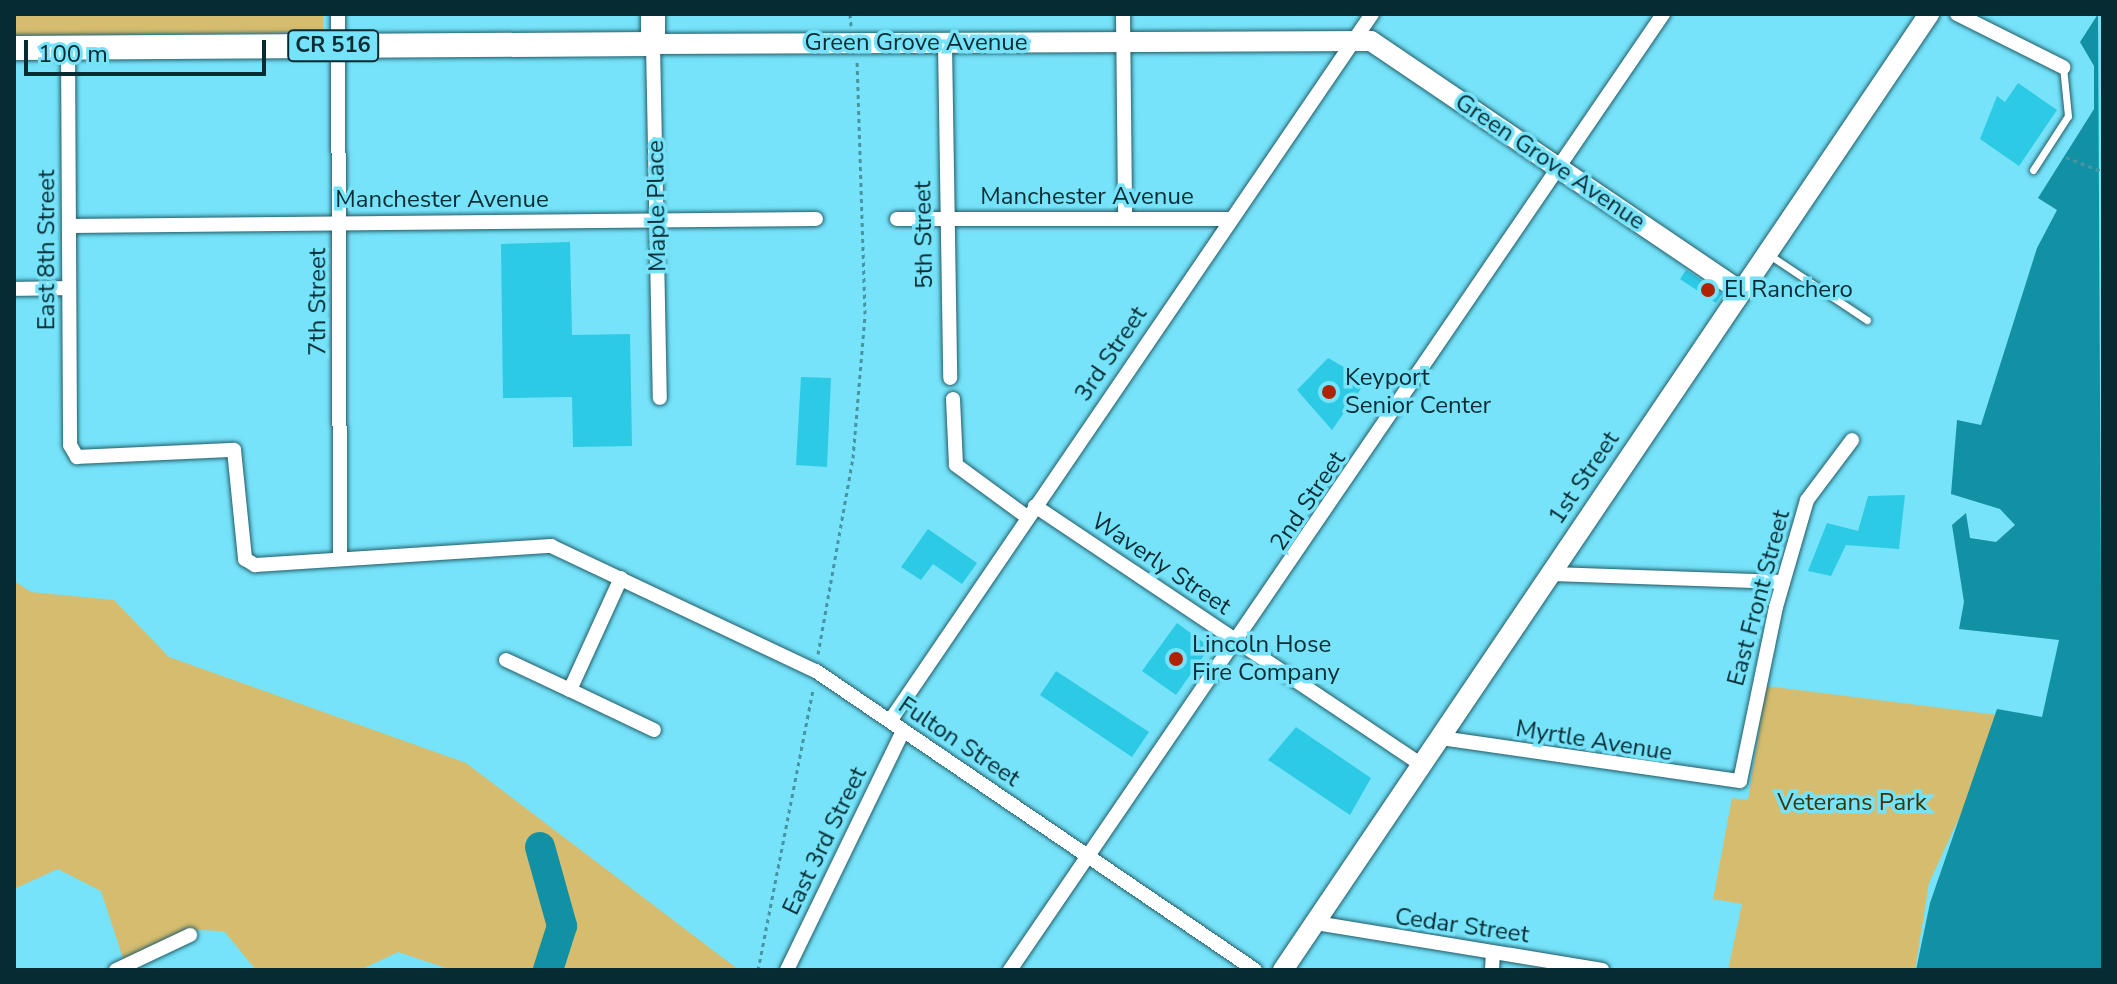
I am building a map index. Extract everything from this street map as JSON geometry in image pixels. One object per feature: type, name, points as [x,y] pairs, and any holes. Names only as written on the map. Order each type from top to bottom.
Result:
[{"type":"main road","name":"Maple Place","points":[[653,14],[653,44]]},
{"type":"main road","name":"Green Grove Avenue","points":[[14,48],[653,44]]},
{"type":"street","name":"7th Street","points":[[338,14],[340,558]]},
{"type":"street","points":[[1123,14],[1125,218]]},
{"type":"street","name":"3rd Street","points":[[890,721],[1229,219],[1372,14]]},
{"type":"street","name":"2nd Street","points":[[1010,970],[1239,643],[1663,14]]},
{"type":"street","name":"1st Street","points":[[1283,970],[1929,14]]},
{"type":"street","points":[[1957,14],[2063,67]]},
{"type":"street","name":"Green Grove Avenue","points":[[653,44],[1371,41],[1740,291]]},
{"type":"street","name":"Maple Place","points":[[653,44],[659,220],[660,398]]},
{"type":"street","name":"5th Street","points":[[945,44],[950,378]]},
{"type":"street","name":"East 8th Street","points":[[68,47],[73,452]]},
{"type":"street","name":"Manchester Avenue","points":[[69,226],[816,219]]},
{"type":"street","name":"Manchester Avenue","points":[[897,219],[1229,219]]},
{"type":"street","points":[[14,289],[69,288]]},
{"type":"street","name":"5th Street","points":[[953,399],[953,426]]},
{"type":"street","name":"Waverly Street","points":[[953,426],[956,465],[1239,643],[1422,765]]},
{"type":"street","name":"East Front Street","points":[[1740,781],[1783,582],[1814,485],[1852,440]]},
{"type":"street","name":"Fulton Street","points":[[73,452],[87,458],[234,450],[246,569],[340,558],[536,543],[621,578],[816,671],[1255,970]]},
{"type":"street","points":[[1552,574],[1783,582]]},
{"type":"street","points":[[570,690],[621,578]]},
{"type":"street","points":[[506,660],[654,730]]},
{"type":"street","name":"East 3rd Street","points":[[787,970],[903,731]]},
{"type":"street","name":"Myrtle Avenue","points":[[1441,738],[1740,781]]},
{"type":"street","name":"Cedar Street","points":[[1316,923],[1602,970]]},
{"type":"street","points":[[116,970],[190,935]]},
{"type":"street","points":[[1492,970],[1493,953]]},
{"type":"lane","points":[[2033,170],[2068,116],[2063,67]]},
{"type":"lane","points":[[1766,252],[1867,320]]},
{"type":"lane","name":"5th Street","points":[[950,378],[953,399]]},
{"type":"path","points":[[758,970],[816,671],[853,458],[865,314],[850,14]]},
{"type":"path","points":[[2066,157],[2103,172]]},
{"type":"green space","points":[[14,14],[323,14],[323,32],[14,36]]},
{"type":"green space","points":[[14,581],[31,592],[114,600],[169,657],[466,763],[739,970],[452,970],[398,952],[360,970],[256,970],[224,931],[196,930],[125,964],[101,891],[58,869],[16,888],[14,907]]},
{"type":"green space","name":"Veterans Park","points":[[1766,686],[2006,716],[1929,883],[1915,970],[1728,970],[1742,904],[1713,899],[1732,798],[1748,800]]},
{"type":"water","points":[[2098,14],[2103,970],[1916,970],[1930,903],[1997,709],[2042,717],[2059,640],[1959,629],[1964,602],[1952,525],[1966,513],[1970,538],[1996,542],[2015,525],[2000,509],[1951,494],[1957,420],[1981,425],[2037,248],[2057,210],[2038,198],[2094,109],[2094,66],[2080,42]]},
{"type":"building","points":[[2018,83],[2057,110],[2019,166],[1980,139],[1997,96],[2005,102]]},
{"type":"building","points":[[570,242],[572,335],[630,334],[632,446],[573,447],[572,397],[503,398],[501,244]]},
{"type":"building","points":[[1686,270],[1722,294],[1716,303],[1680,279]]},
{"type":"building","name":"Keyport Senior Center","points":[[1328,358],[1367,380],[1332,430],[1297,390]]},
{"type":"building","points":[[801,377],[831,378],[827,467],[796,465]]},
{"type":"building","points":[[1905,495],[1899,549],[1846,545],[1831,576],[1808,571],[1827,523],[1858,531],[1868,496]]},
{"type":"building","points":[[928,529],[977,563],[962,584],[933,564],[921,580],[901,567]]},
{"type":"building","name":"Lincoln Hose Fire Company","points":[[1177,623],[1210,647],[1176,695],[1142,671]]},
{"type":"building","points":[[1056,671],[1149,732],[1132,757],[1040,695]]},
{"type":"building","points":[[1296,727],[1371,778],[1350,815],[1268,760]]},
{"type":"waterway","points":[[540,847],[562,926],[548,970]]},
{"type":"place","name":"El Ranchero","points":[[1708,290]]},
{"type":"place","name":"Keyport Senior Center","points":[[1329,392]]},
{"type":"place","name":"Lincoln Hose Fire Company","points":[[1176,659]]}]
